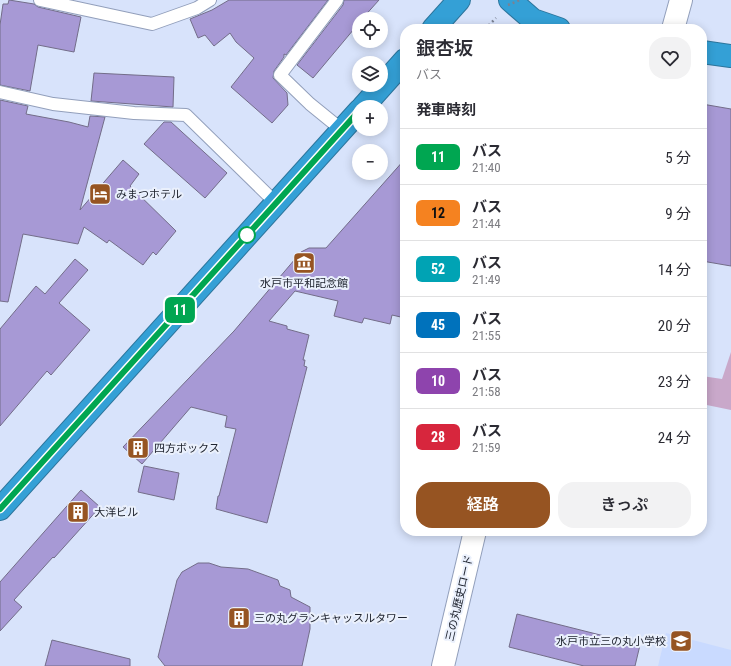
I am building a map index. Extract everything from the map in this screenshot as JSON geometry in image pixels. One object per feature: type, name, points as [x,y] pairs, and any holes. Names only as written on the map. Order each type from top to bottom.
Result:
[{"type":"highway","points":[[437,24],[459,0]]},
{"type":"highway","points":[[509,3],[533,20],[545,24]]},
{"type":"highway","points":[[707,53],[731,56]]},
{"type":"highway","points":[[369,100],[400,66]]},
{"type":"highway","points":[[0,509],[352,119]]},
{"type":"street","points":[[674,24],[681,0]]},
{"type":"street","name":"三の丸歴史ロード","points":[[443,666],[475,536]]},
{"type":"lane","points":[[40,0],[152,24],[196,8],[210,0]]},
{"type":"lane","points":[[336,0],[280,74],[310,104],[342,130]]},
{"type":"lane","points":[[0,92],[53,104],[134,113],[186,115],[276,203]]},
{"type":"path","points":[[509,3],[520,0]]},
{"type":"shaded area","points":[[731,352],[731,410],[707,405],[707,377],[722,379]]},
{"type":"shaded area","name":"水戸市立三の丸小学校","points":[[666,633],[731,650],[731,666],[658,666]]},
{"type":"building","points":[[9,0],[34,4],[38,7],[81,17],[74,52],[38,45],[30,91],[0,85],[0,25],[3,4],[8,4]]},
{"type":"building","points":[[229,0],[328,0],[286,55],[284,54],[284,57],[274,71],[273,78],[287,93],[288,105],[272,123],[231,87],[254,58],[236,42],[230,33],[214,46],[205,35],[198,38],[190,19],[212,10]]},
{"type":"building","points":[[344,0],[379,0],[368,12],[352,12],[352,31],[313,78],[297,65],[343,5]]},
{"type":"building","points":[[94,73],[174,77],[173,107],[91,101]]},
{"type":"building","points":[[0,100],[28,106],[26,114],[88,127],[90,116],[105,117],[80,210],[123,160],[139,174],[130,186],[176,231],[156,255],[153,252],[143,265],[109,240],[107,243],[84,227],[78,244],[23,234],[8,302],[0,301]]},
{"type":"building","points":[[707,105],[731,109],[731,266],[707,262]]},
{"type":"building","points":[[164,122],[171,122],[227,173],[205,198],[144,144]]},
{"type":"building","points":[[400,165],[400,317],[392,315],[390,324],[364,318],[362,323],[334,316],[338,301],[295,291],[269,321],[287,326],[287,329],[309,335],[303,360],[305,360],[304,366],[307,367],[267,523],[216,509],[218,496],[236,429],[225,427],[227,416],[191,407],[142,464],[123,447],[234,331],[301,252],[309,248],[326,248],[386,180],[388,180]]},
{"type":"building","points":[[75,259],[88,270],[59,303],[90,330],[51,375],[47,371],[0,426],[0,329],[36,286],[45,294]]},
{"type":"building","points":[[144,466],[179,473],[174,500],[138,492]]},
{"type":"building","points":[[81,490],[100,507],[14,600],[22,607],[0,631],[0,582]]},
{"type":"building","name":"三の丸グランキャッスルタワー","points":[[198,563],[209,563],[221,567],[248,569],[278,580],[280,586],[290,590],[291,597],[310,607],[310,629],[302,666],[165,666],[158,657],[177,580],[182,572]]},
{"type":"building","points":[[517,614],[640,645],[635,666],[584,666],[509,647]]},
{"type":"building","points":[[52,640],[130,659],[130,666],[45,666]]},
{"type":"bus line","name":"11","points":[[0,509],[352,119]]},
{"type":"place","name":"みまつホテル","points":[[100,194]]},
{"type":"place","name":"水戸市平和記念館","points":[[304,263]]},
{"type":"place","name":"四方ボックス","points":[[138,448]]},
{"type":"place","name":"大洋ビル","points":[[78,512]]},
{"type":"place","name":"三の丸グランキャッスルタワー","points":[[239,618]]},
{"type":"place","name":"水戸市立三の丸小学校","points":[[681,641]]}]
